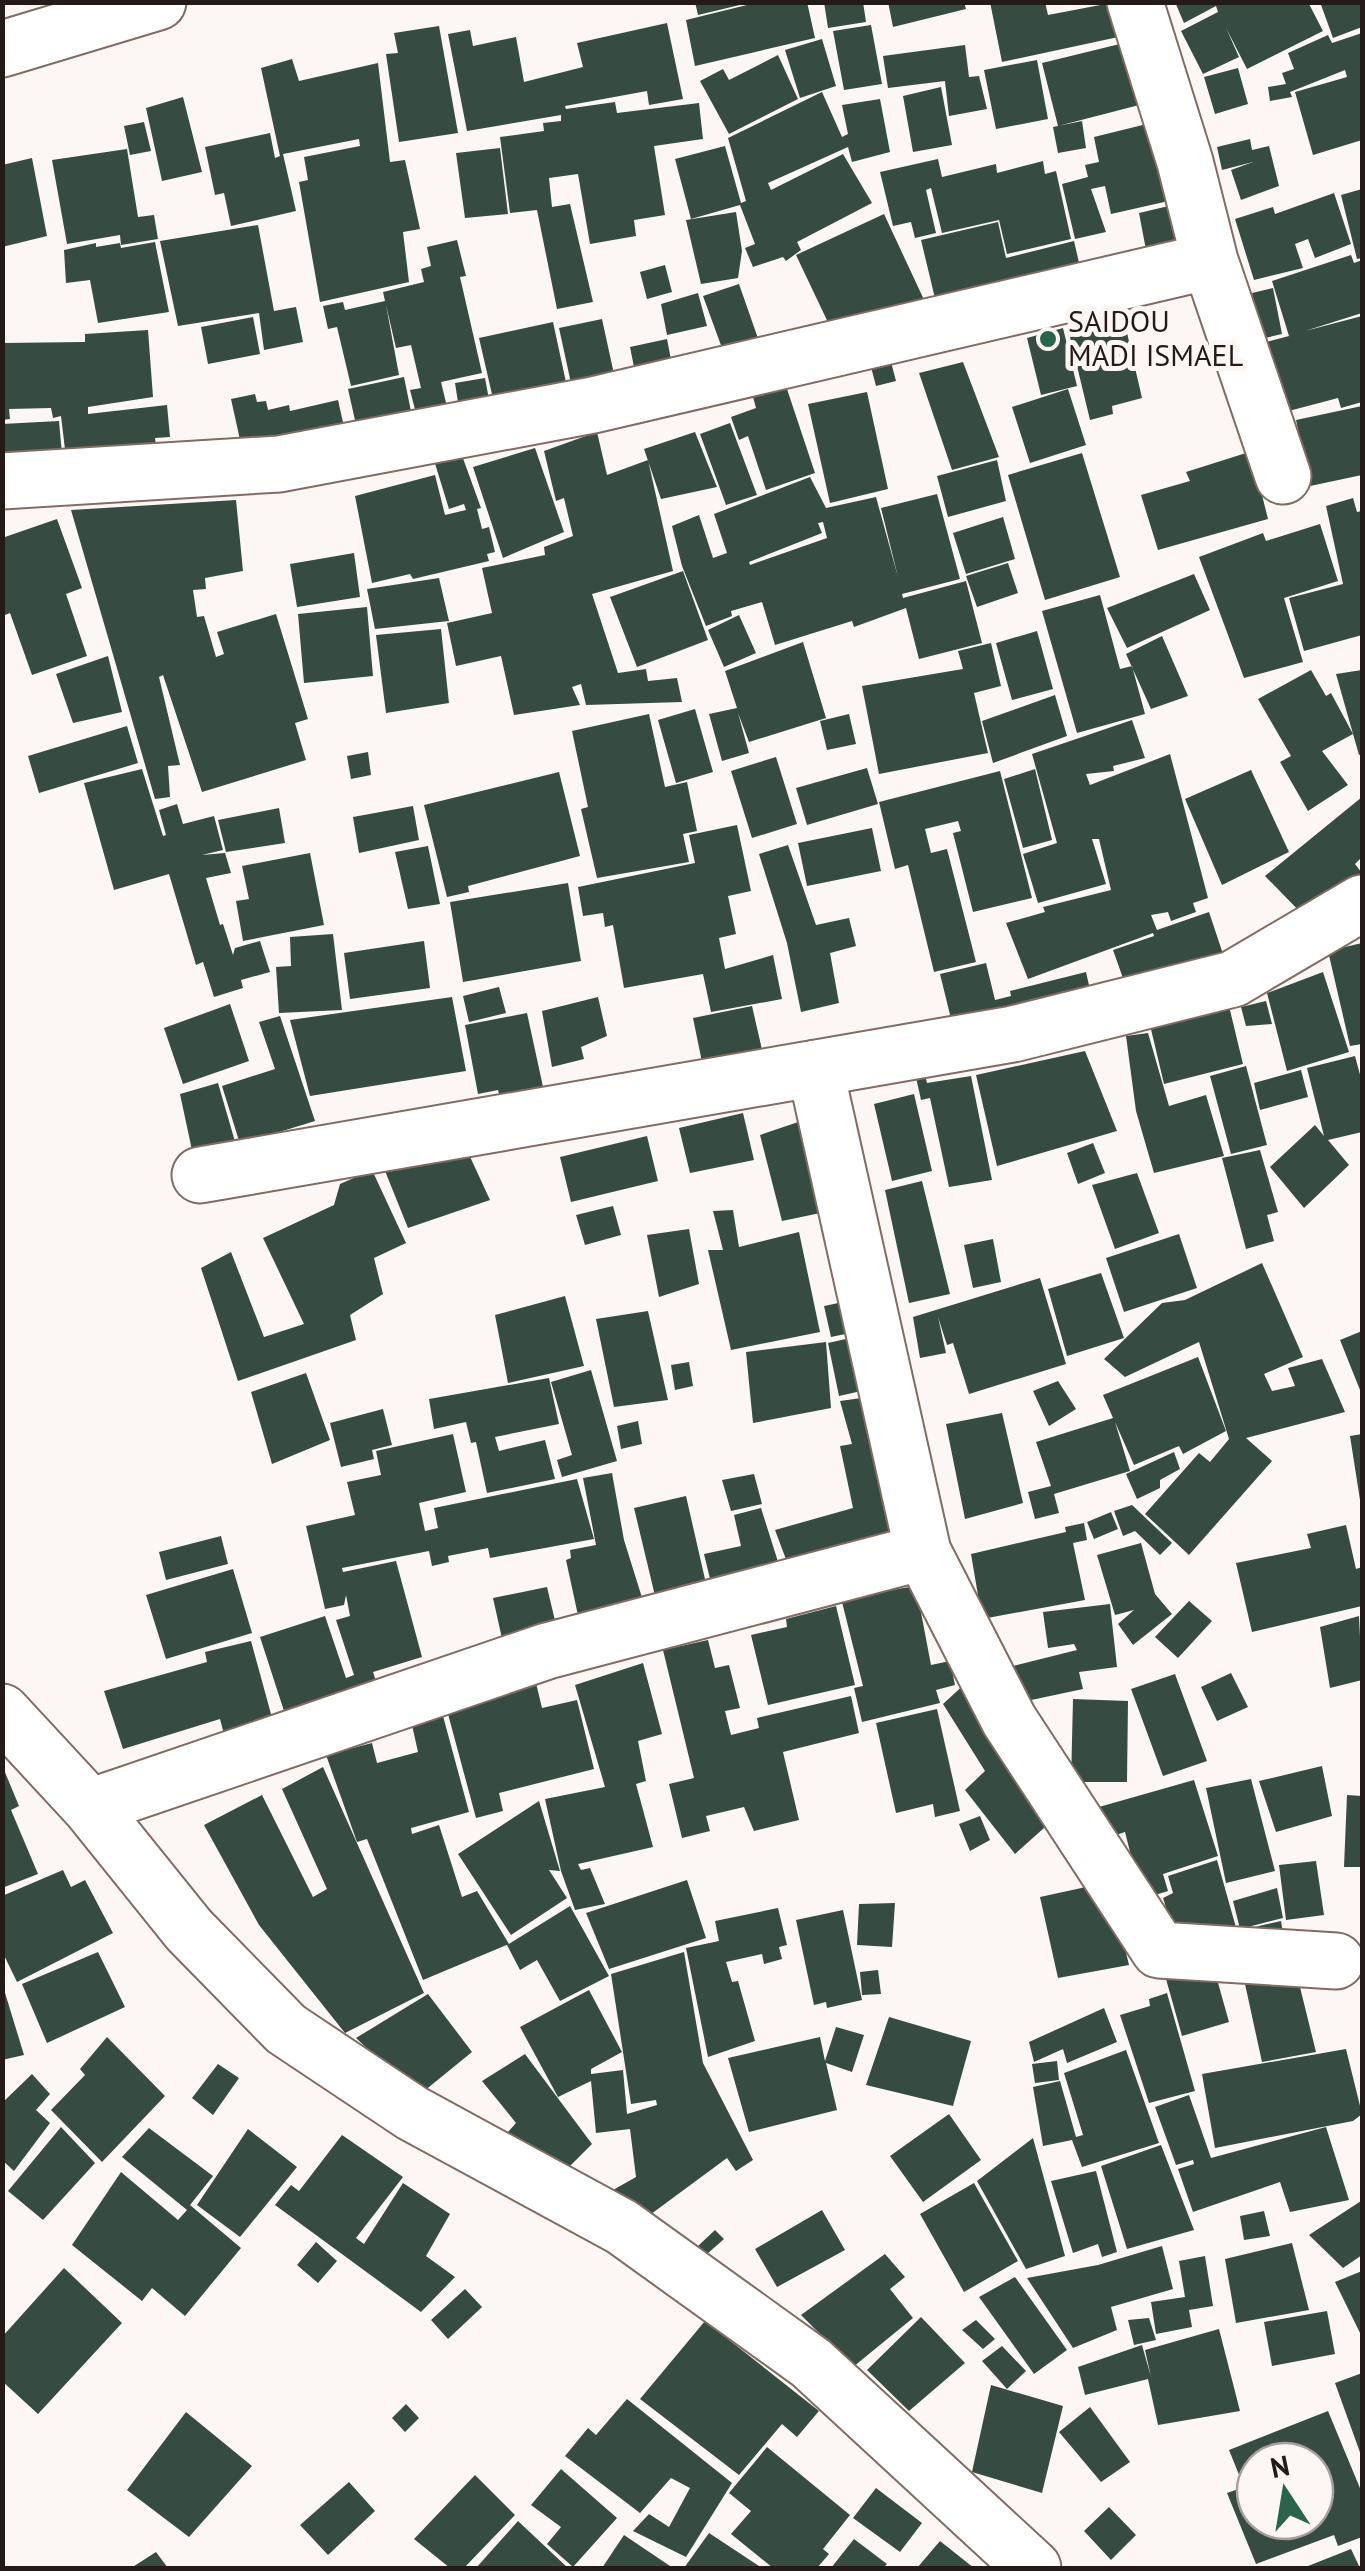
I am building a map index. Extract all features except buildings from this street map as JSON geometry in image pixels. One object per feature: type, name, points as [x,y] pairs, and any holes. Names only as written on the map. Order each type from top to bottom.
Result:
[{"type":"street","points":[[2,49],[158,2]]},
{"type":"street","points":[[1135,2],[1186,162],[1210,261],[1284,476]]},
{"type":"street","points":[[2,481],[279,464],[593,405],[1210,261]]},
{"type":"street","points":[[200,1174],[1013,1034],[1234,979],[1362,903]]},
{"type":"street","points":[[815,1068],[923,1552],[1009,1720],[1159,1950],[1336,1961]]},
{"type":"street","points":[[90,1806],[547,1651],[923,1552]]},
{"type":"street","points":[[2,1712],[90,1806],[189,1930],[286,2028],[412,2113],[622,2227],[811,2363],[1034,2568]]},
{"type":"place","name":"SAIDOU MADI ISMAEL","points":[[1048,339]]}]
